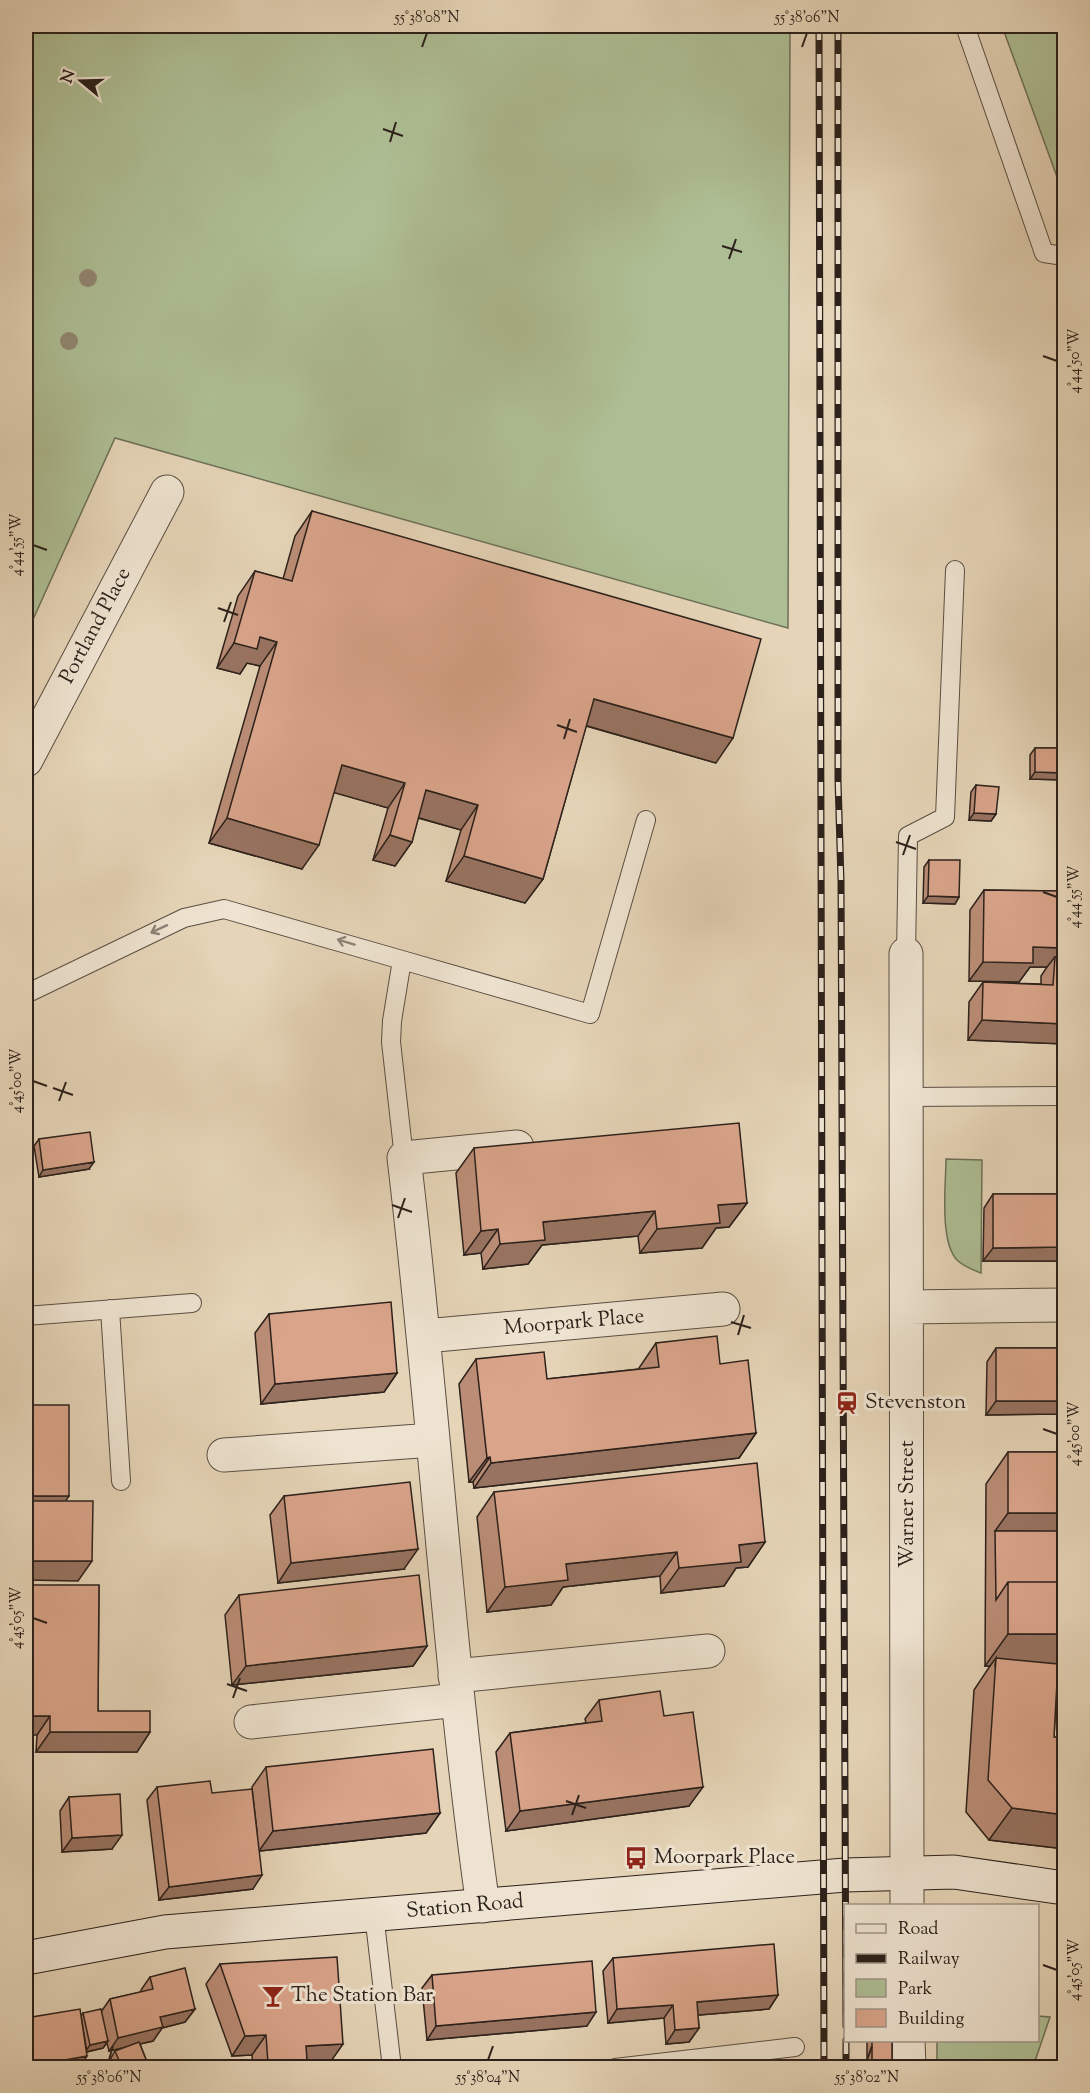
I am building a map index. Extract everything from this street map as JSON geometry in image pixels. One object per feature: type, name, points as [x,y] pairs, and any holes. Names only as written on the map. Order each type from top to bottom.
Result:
[{"type":"street","name":"Portland Place","points":[[26,760],[167,492]]},
{"type":"street","name":"Warner Street","points":[[906,954],[907,1890]]},
{"type":"street","points":[[483,1906],[457,1688],[425,1336],[404,1158],[543,1144]]},
{"type":"street","points":[[908,1307],[1065,1305]]},
{"type":"street","name":"Moorpark Place","points":[[425,1336],[723,1309]]},
{"type":"street","points":[[224,1455],[433,1440]]},
{"type":"street","points":[[251,1722],[457,1688],[708,1651]]},
{"type":"street","name":"Station Road","points":[[26,1958],[165,1932],[822,1878],[907,1890],[954,1872],[1065,1888]]},
{"type":"street","points":[[908,2042],[909,2067]]},
{"type":"lane","points":[[965,26],[1044,253],[1065,256]]},
{"type":"lane","points":[[906,954],[908,836],[945,817],[955,570]]},
{"type":"lane","points":[[26,994],[184,918],[224,909],[590,1014],[646,820]]},
{"type":"lane","points":[[402,960],[392,1021],[392,1042],[404,1158]]},
{"type":"lane","points":[[907,1097],[1065,1096]]},
{"type":"lane","points":[[26,1316],[192,1303]]},
{"type":"lane","points":[[110,1310],[121,1481]]},
{"type":"lane","points":[[374,1914],[392,2067]]},
{"type":"lane","points":[[615,2067],[795,2047]]},
{"type":"green space","points":[[26,26],[790,26],[788,628],[115,438],[26,635]]},
{"type":"green space","points":[[1002,26],[1064,26],[1064,196]]},
{"type":"green space","points":[[946,1159],[982,1160],[981,1273],[965,1266],[951,1251],[945,1211]]},
{"type":"green space","points":[[1039,2016],[1050,2017],[1033,2067],[937,2067],[937,2042],[1039,2042]]},
{"type":"building","points":[[312,511],[761,639],[733,738],[594,699],[543,879],[464,856],[478,805],[426,790],[412,842],[390,835],[405,783],[342,765],[319,845],[227,818],[277,642],[260,637],[257,649],[234,643],[255,571],[292,581]]},
{"type":"building","points":[[1035,748],[1065,748],[1065,773],[1035,772]]},
{"type":"building","points":[[976,785],[999,787],[996,814],[974,813]]},
{"type":"building","points":[[929,860],[960,860],[959,897],[928,896]]},
{"type":"building","points":[[984,890],[1065,891],[1065,948],[1033,947],[1033,963],[983,962]]},
{"type":"building","points":[[1055,957],[1065,957],[1065,1024],[982,1020],[983,982],[1053,985]]},
{"type":"building","points":[[739,1123],[747,1203],[718,1205],[720,1223],[657,1229],[655,1211],[543,1222],[545,1240],[500,1244],[498,1229],[481,1231],[474,1148]]},
{"type":"building","points":[[90,1132],[94,1162],[43,1170],[39,1139]]},
{"type":"building","points":[[993,1194],[1065,1194],[1065,1247],[993,1248]]},
{"type":"building","points":[[391,1302],[397,1373],[275,1384],[269,1314]]},
{"type":"building","points":[[717,1336],[720,1364],[748,1360],[756,1433],[491,1463],[490,1457],[487,1458],[476,1359],[544,1352],[547,1379],[659,1367],[656,1343]]},
{"type":"building","points":[[996,1348],[1065,1348],[1065,1401],[996,1401]]},
{"type":"building","points":[[26,1405],[69,1405],[69,1496],[26,1496]]},
{"type":"building","points":[[1008,1452],[1065,1452],[1065,1513],[1008,1513]]},
{"type":"building","points":[[757,1463],[765,1542],[739,1545],[741,1562],[679,1568],[677,1552],[566,1564],[568,1580],[505,1587],[494,1492]]},
{"type":"building","points":[[410,1482],[418,1549],[291,1563],[284,1496]]},
{"type":"building","points":[[26,1501],[93,1501],[92,1561],[26,1561]]},
{"type":"building","points":[[995,1531],[1062,1531],[1062,1582],[1008,1582],[996,1600]]},
{"type":"building","points":[[419,1575],[427,1646],[246,1666],[239,1595]]},
{"type":"building","points":[[1008,1582],[1065,1582],[1065,1634],[1008,1634]]},
{"type":"building","points":[[26,1585],[99,1585],[98,1711],[150,1711],[150,1732],[50,1732],[50,1716],[26,1716]]},
{"type":"building","points":[[996,1658],[1058,1664],[1054,1737],[1065,1739],[1065,1815],[1012,1808],[988,1780]]},
{"type":"building","points":[[660,1691],[664,1716],[693,1712],[703,1787],[520,1811],[510,1733],[602,1721],[599,1700]]},
{"type":"building","points":[[433,1749],[440,1813],[273,1831],[266,1767]]},
{"type":"building","points":[[210,1781],[212,1793],[252,1789],[262,1875],[169,1887],[157,1787]]},
{"type":"building","points":[[120,1794],[122,1835],[72,1838],[69,1797]]},
{"type":"building","points":[[774,1944],[778,1995],[697,2002],[699,2028],[675,2030],[673,2005],[617,2009],[613,1958]]},
{"type":"building","points":[[337,1957],[343,2044],[306,2046],[307,2060],[268,2063],[266,2035],[245,2036],[220,1964]]},
{"type":"building","points":[[592,1961],[596,2012],[436,2026],[432,1975]]},
{"type":"building","points":[[185,1968],[195,2009],[160,2017],[163,2027],[118,2038],[110,1999],[153,1989],[150,1977]]},
{"type":"building","points":[[80,2009],[87,2056],[26,2067],[26,2018]]},
{"type":"building","points":[[101,2009],[108,2041],[90,2045],[83,2013]]},
{"type":"building","points":[[139,2042],[149,2067],[122,2067],[115,2051]]},
{"type":"building","points":[[872,2042],[892,2042],[892,2067],[872,2067]]},
{"type":"railway","points":[[819,26],[824,2068]]},
{"type":"railway","points":[[838,26],[838,780],[841,881],[845,1904]]},
{"type":"railway","points":[[846,2042],[846,2068]]},
{"type":"place","name":"Stevenston","points":[[847,1403]]},
{"type":"place","name":"Moorpark Place","points":[[636,1858]]},
{"type":"place","name":"The Station Bar","points":[[273,1996]]}]
